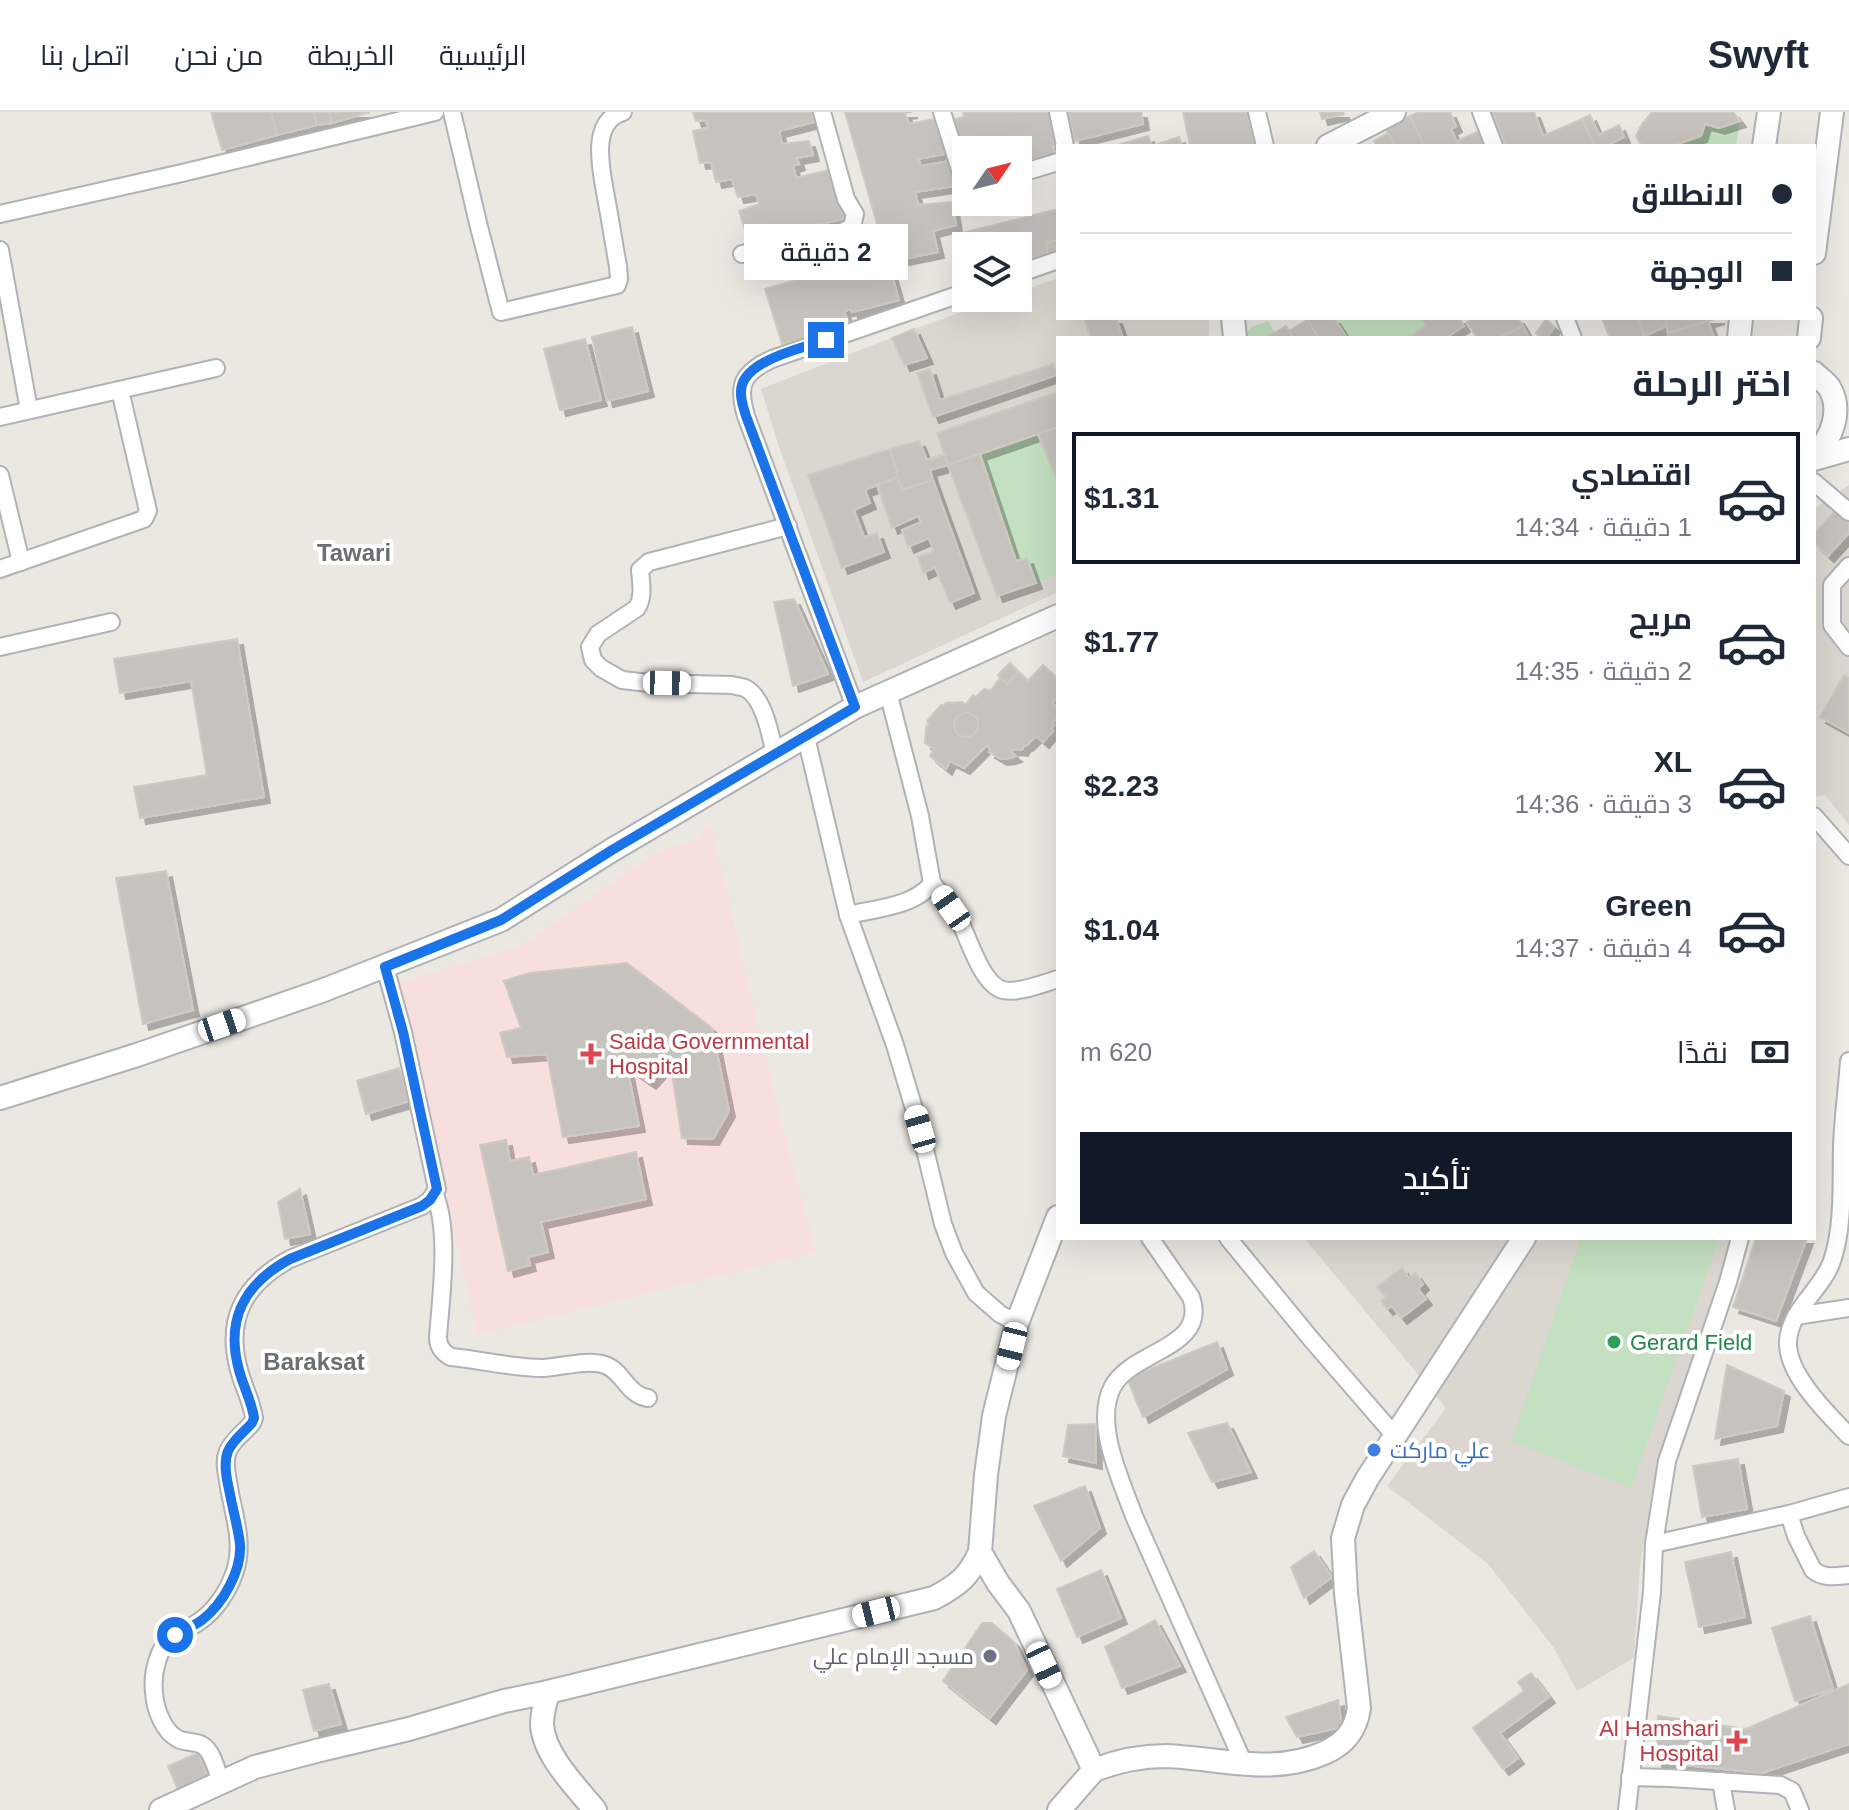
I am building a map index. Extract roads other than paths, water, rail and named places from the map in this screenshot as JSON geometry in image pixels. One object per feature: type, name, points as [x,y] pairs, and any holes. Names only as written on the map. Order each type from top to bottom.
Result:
[{"type":"street","points":[[0,214],[435,112]]},
{"type":"street","points":[[452,112],[501,312],[617,285],[618,266],[599,156],[603,129],[614,114],[623,112]]},
{"type":"street","points":[[742,254],[840,233],[852,227],[855,214],[846,199],[822,112]]},
{"type":"street","points":[[942,112],[952,144]]},
{"type":"street","points":[[1058,112],[1065,144]]},
{"type":"street","points":[[1257,112],[1265,144]]},
{"type":"street","points":[[1332,144],[1394,112]]},
{"type":"street","points":[[1481,112],[1493,144]]},
{"type":"street","points":[[1764,144],[1769,112]]},
{"type":"street","points":[[1816,208],[1832,112]]},
{"type":"street","points":[[1032,170],[1056,163]]},
{"type":"street","points":[[0,250],[29,410]]},
{"type":"street","points":[[1032,269],[1056,261]]},
{"type":"street","points":[[855,707],[746,416],[741,398],[743,383],[755,367],[772,359],[952,297]]},
{"type":"street","points":[[0,417],[216,368]]},
{"type":"street","points":[[1816,375],[1841,401],[1833,429],[1816,455]]},
{"type":"street","points":[[0,569],[144,519],[148,511],[120,390]]},
{"type":"street","points":[[1816,457],[1849,449]]},
{"type":"street","points":[[0,475],[21,562]]},
{"type":"street","points":[[1816,484],[1849,512]]},
{"type":"street","points":[[775,755],[761,707],[754,694],[744,687],[622,680],[593,660],[590,647],[598,634],[641,603],[640,570],[649,562],[788,526]]},
{"type":"street","points":[[1849,566],[1832,585],[1832,625],[1849,647]]},
{"type":"street","points":[[0,1098],[151,1050],[385,967],[501,920],[612,850],[855,707],[1056,617]]},
{"type":"street","points":[[0,647],[111,622]]},
{"type":"street","points":[[888,692],[920,816],[932,883],[951,908],[994,985],[1011,991],[1056,980]]},
{"type":"street","points":[[806,737],[848,915],[895,1045],[943,1224],[954,1253],[976,1293],[1000,1314],[1017,1323]]},
{"type":"street","points":[[1816,818],[1849,856]]},
{"type":"street","points":[[848,915],[907,901],[927,890],[932,883]]},
{"type":"street","points":[[221,1783],[205,1746],[181,1741],[167,1729],[156,1707],[154,1684],[158,1660],[165,1644],[211,1612],[234,1575],[240,1555],[226,1460],[230,1447],[252,1423],[254,1414],[239,1369],[233,1342],[234,1325],[252,1289],[272,1269],[422,1206],[435,1195],[437,1189],[403,1032],[385,967]]},
{"type":"street","points":[[1849,1061],[1841,1201],[1832,1261],[1826,1275],[1800,1308],[1788,1341],[1792,1362],[1817,1403],[1849,1436]]},
{"type":"street","points":[[435,1195],[442,1236],[438,1342],[444,1353],[451,1357],[520,1367],[605,1365],[612,1368],[635,1393],[648,1398]]},
{"type":"street","points":[[161,1810],[255,1767],[409,1729],[504,1701],[934,1598],[949,1590],[966,1576],[980,1552],[984,1487],[994,1416],[1017,1323],[1056,1222]]},
{"type":"street","points":[[1151,1240],[1191,1297],[1195,1317],[1185,1334],[1143,1359],[1114,1385],[1106,1415],[1107,1433],[1134,1516],[1244,1764]]},
{"type":"street","points":[[1230,1240],[1395,1436]]},
{"type":"street","points":[[1059,1810],[1094,1770],[1125,1760],[1166,1756],[1280,1765],[1314,1758],[1336,1748],[1351,1734],[1358,1722],[1359,1708],[1343,1538],[1353,1505],[1523,1240]]},
{"type":"street","points":[[1627,1810],[1652,1592],[1654,1544],[1667,1461],[1739,1240]]},
{"type":"street","points":[[1796,1316],[1849,1308]]},
{"type":"street","points":[[1654,1544],[1789,1514],[1849,1497]]},
{"type":"street","points":[[1789,1514],[1813,1570],[1828,1577],[1849,1575]]},
{"type":"street","points":[[980,1552],[1019,1611],[1094,1770]]},
{"type":"street","points":[[548,1692],[542,1723],[548,1748],[595,1810]]},
{"type":"street","points":[[1630,1777],[1780,1785],[1792,1791],[1800,1810]]},
{"type":"street","points":[[1721,1781],[1726,1810]]},
{"type":"place","name":"Saida Governmental Hospital","points":[[591,1054]]},
{"type":"place","name":"Gerard Field","points":[[1614,1342]]},
{"type":"place","name":"علي ماركت","points":[[1374,1450]]},
{"type":"place","name":"مسجد الإمام علي","points":[[990,1656]]},
{"type":"place","name":"Al Hamshari Hospital","points":[[1737,1741]]},
{"type":"district","name":"Tawari","points":[[354,552]]},
{"type":"district","name":"Baraksat","points":[[314,1361]]}]
